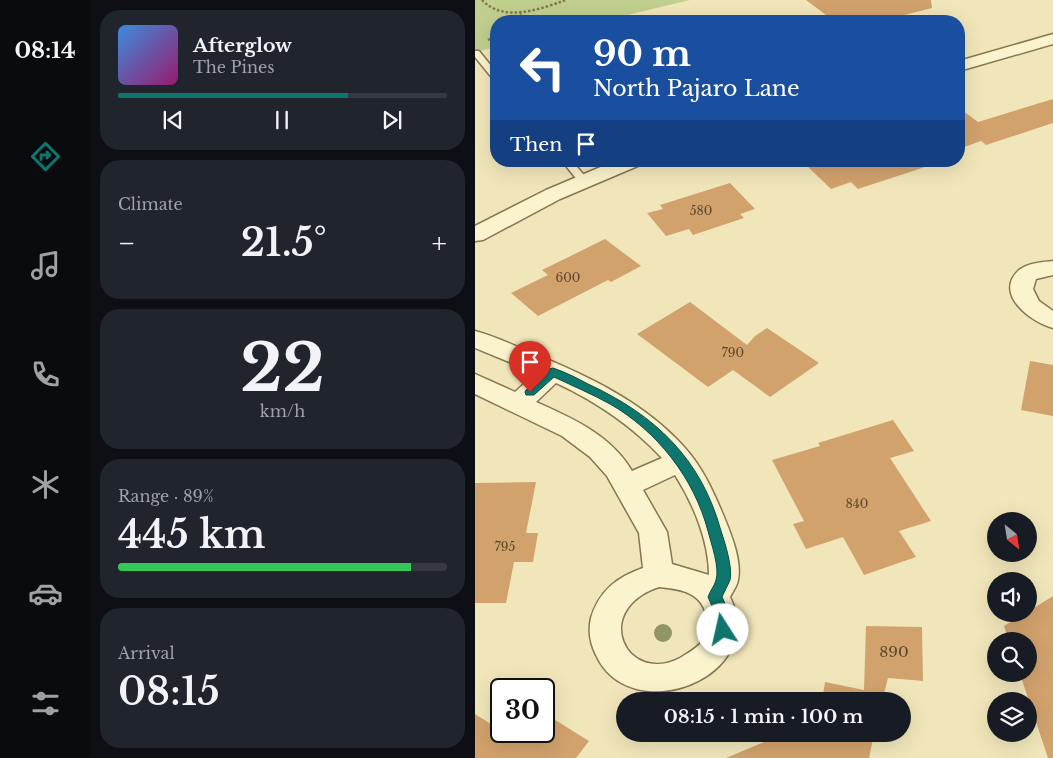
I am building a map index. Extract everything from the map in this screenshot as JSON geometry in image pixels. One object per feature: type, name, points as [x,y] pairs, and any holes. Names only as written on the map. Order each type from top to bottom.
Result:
[{"type":"street","points":[[965,64],[1053,38]]},
{"type":"street","points":[[475,235],[539,200],[617,167]]},
{"type":"street","points":[[1053,268],[1037,271],[1027,276],[1022,284],[1021,292],[1025,301],[1033,310],[1053,320]]},
{"type":"street","points":[[475,339],[615,401],[646,423],[669,445],[690,476],[710,514],[721,554],[724,579],[715,597]]},
{"type":"street","points":[[519,403],[553,372]]},
{"type":"street","points":[[475,383],[571,429],[599,450],[617,469],[653,532],[659,576]]},
{"type":"street","points":[[627,485],[680,461]]},
{"type":"street","points":[[659,576],[691,579],[705,586],[715,597],[722,613],[723,630],[717,647],[704,662],[686,672],[665,677],[645,676],[626,669],[612,655],[605,640],[605,622],[611,605],[623,591],[640,581],[659,576]]},
{"type":"lane","points":[[476,53],[490,70]]},
{"type":"lane","points":[[572,167],[583,180]]},
{"type":"path","points":[[482,0],[486,6],[504,11],[526,12]]},
{"type":"path","points":[[518,15],[566,0]]},
{"type":"path","points":[[504,11],[510,15]]},
{"type":"green space","points":[[475,0],[690,0],[627,15],[490,15],[490,48],[475,52]]},
{"type":"building","points":[[806,0],[931,0],[932,8],[905,15],[826,15]]},
{"type":"building","points":[[1053,99],[1053,123],[986,145],[981,141],[965,147],[965,112],[978,122]]},
{"type":"building","points":[[808,167],[925,167],[858,189],[851,182],[831,189]]},
{"type":"building","points":[[730,183],[755,209],[740,214],[744,218],[693,235],[689,229],[666,236],[647,213],[663,209],[660,205]]},
{"type":"building","points":[[605,239],[641,266],[611,282],[608,280],[538,316],[511,293],[548,275],[542,270]]},
{"type":"building","points":[[690,302],[747,345],[755,336],[767,328],[819,363],[770,397],[733,370],[708,387],[637,334]]},
{"type":"building","points":[[1030,361],[1053,365],[1053,416],[1021,410]]},
{"type":"building","points":[[893,420],[914,451],[890,458],[931,521],[899,531],[916,557],[864,575],[843,537],[806,549],[793,524],[804,521],[772,460],[820,446],[818,443]]},
{"type":"building","points":[[536,482],[526,533],[538,533],[533,562],[514,562],[506,603],[475,603],[475,483]]},
{"type":"building","points":[[1053,596],[1053,758],[1048,758],[1037,725],[1037,692],[1026,692],[1023,682],[1037,682],[1037,632],[1006,632],[1004,626],[1011,622],[1037,622],[1037,606]]},
{"type":"building","points":[[866,626],[922,627],[923,681],[888,678],[884,692],[823,692],[825,682],[864,690]]},
{"type":"building","points":[[475,714],[490,723],[490,743],[555,743],[555,720],[589,741],[576,758],[475,758]]},
{"type":"building","points":[[764,742],[872,742],[869,758],[726,758]]},
{"type":"route","points":[[530,392],[553,372],[615,401],[646,423],[669,445],[690,476],[710,514],[721,554],[724,579],[715,597],[722,613],[723,630]]}]
